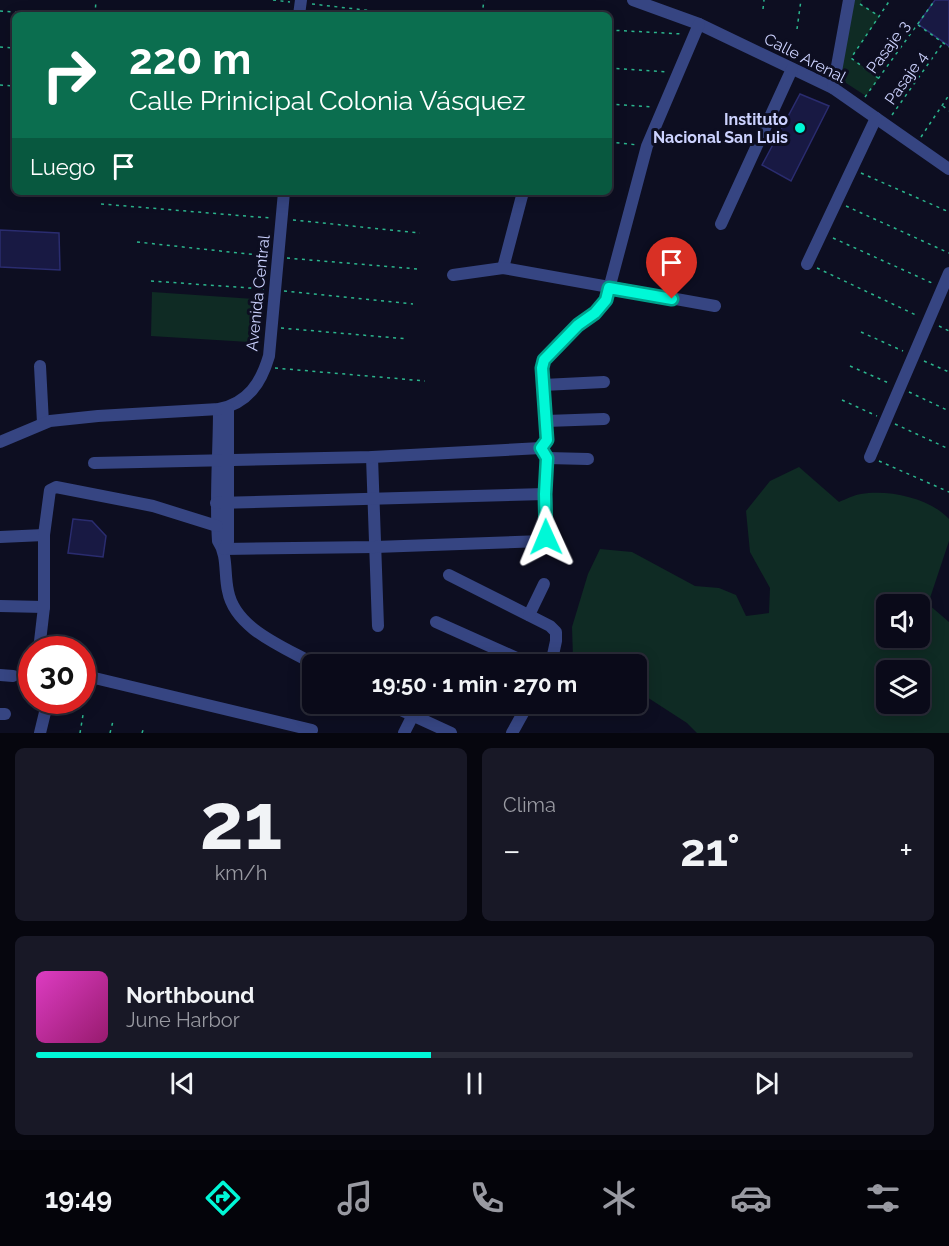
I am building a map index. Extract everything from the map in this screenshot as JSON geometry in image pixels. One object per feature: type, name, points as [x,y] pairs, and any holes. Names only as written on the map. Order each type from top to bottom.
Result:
[{"type":"street","name":"Calle Arenal","points":[[633,0],[832,88],[949,169]]},
{"type":"street","points":[[832,88],[849,0]]},
{"type":"street","points":[[224,549],[543,541],[546,537],[544,453],[547,443],[542,365],[544,360],[578,325],[599,309],[606,300],[647,146],[697,30]]},
{"type":"street","points":[[721,224],[792,69]]},
{"type":"street","points":[[807,264],[852,169],[881,122]]},
{"type":"street","name":"Avenida Central","points":[[224,408],[236,404],[252,390],[263,375],[269,356],[284,195]]},
{"type":"street","points":[[503,268],[522,195]]},
{"type":"street","points":[[453,275],[503,268],[715,306]]},
{"type":"street","points":[[870,457],[949,273]]},
{"type":"street","points":[[40,366],[43,423]]},
{"type":"street","points":[[543,385],[604,382]]},
{"type":"street","points":[[0,442],[43,423],[98,416],[224,408],[224,461],[216,477],[228,542],[224,549]]},
{"type":"street","points":[[546,421],[604,419]]},
{"type":"street","points":[[94,463],[544,453],[588,459]]},
{"type":"street","points":[[372,457],[378,626]]},
{"type":"street","points":[[41,636],[44,607],[44,535],[50,490],[56,487],[153,506],[217,526]]},
{"type":"street","points":[[222,503],[545,494]]},
{"type":"street","points":[[222,503],[217,526],[218,541],[224,549],[228,592],[232,605],[256,630],[302,657]]},
{"type":"street","points":[[0,537],[44,535]]},
{"type":"street","points":[[449,575],[550,626],[556,632],[553,654]]},
{"type":"street","points":[[529,615],[544,584]]},
{"type":"street","points":[[0,606],[44,607]]},
{"type":"street","points":[[436,622],[508,654]]},
{"type":"street","points":[[0,675],[13,675]]},
{"type":"street","points":[[96,678],[312,730]]},
{"type":"street","points":[[40,733],[45,714]]},
{"type":"street","points":[[513,733],[522,714]]},
{"type":"street","points":[[404,733],[413,715],[452,733]]},
{"type":"path","points":[[273,0],[300,6],[373,12]]},
{"type":"path","points":[[763,9],[764,0]]},
{"type":"path","points":[[797,29],[801,0]]},
{"type":"path","points":[[854,0],[880,16]]},
{"type":"path","points":[[879,78],[851,58],[890,0]]},
{"type":"path","name":"Pasaje 3","points":[[858,106],[935,0]]},
{"type":"path","points":[[917,24],[949,47]]},
{"type":"path","points":[[612,30],[697,30]]},
{"type":"path","name":"Pasaje 4","points":[[881,122],[944,43]]},
{"type":"path","points":[[612,68],[679,73]]},
{"type":"path","points":[[915,145],[949,95]]},
{"type":"path","points":[[612,104],[664,108]]},
{"type":"path","points":[[942,106],[949,111]]},
{"type":"path","points":[[612,142],[647,146]]},
{"type":"path","points":[[852,169],[949,212]]},
{"type":"path","points":[[837,202],[949,253]]},
{"type":"path","points":[[101,204],[420,233]]},
{"type":"path","points":[[822,233],[942,288]]},
{"type":"path","points":[[137,242],[417,269]]},
{"type":"path","points":[[807,264],[949,331]]},
{"type":"path","points":[[152,281],[413,304]]},
{"type":"path","points":[[271,327],[408,339]]},
{"type":"path","points":[[265,367],[425,381]]},
{"type":"path","points":[[870,457],[949,492]]},
{"type":"path","points":[[80,733],[83,715]]},
{"type":"path","points":[[110,733],[112,722]]},
{"type":"green space","points":[[854,0],[862,0],[860,4],[880,16],[851,58],[879,78],[866,96],[843,81],[840,76]]},
{"type":"green space","points":[[152,292],[254,299],[249,342],[151,336]]},
{"type":"green space","points":[[799,467],[839,502],[861,494],[896,494],[931,506],[949,519],[949,541],[930,598],[930,594],[876,594],[876,648],[930,648],[930,606],[949,622],[949,733],[697,733],[687,723],[647,697],[647,654],[573,654],[572,627],[588,574],[600,549],[632,552],[695,586],[719,588],[736,595],[746,616],[769,613],[770,588],[750,552],[746,511],[770,481]]},
{"type":"building","points":[[935,0],[949,0],[949,46],[918,24]]},
{"type":"building","name":"Instituto Nacional San Luis","points":[[800,94],[829,106],[791,181],[762,165]]},
{"type":"building","points":[[0,230],[59,233],[60,270],[0,267]]},
{"type":"building","points":[[73,519],[92,521],[106,536],[103,557],[68,553]]},
{"type":"place","name":"Instituto Nacional San Luis","points":[[800,128]]},
{"type":"route","points":[[546,537],[547,458],[541,448],[547,443],[542,368],[544,360],[578,325],[599,309],[606,300],[609,288],[672,299]]}]
